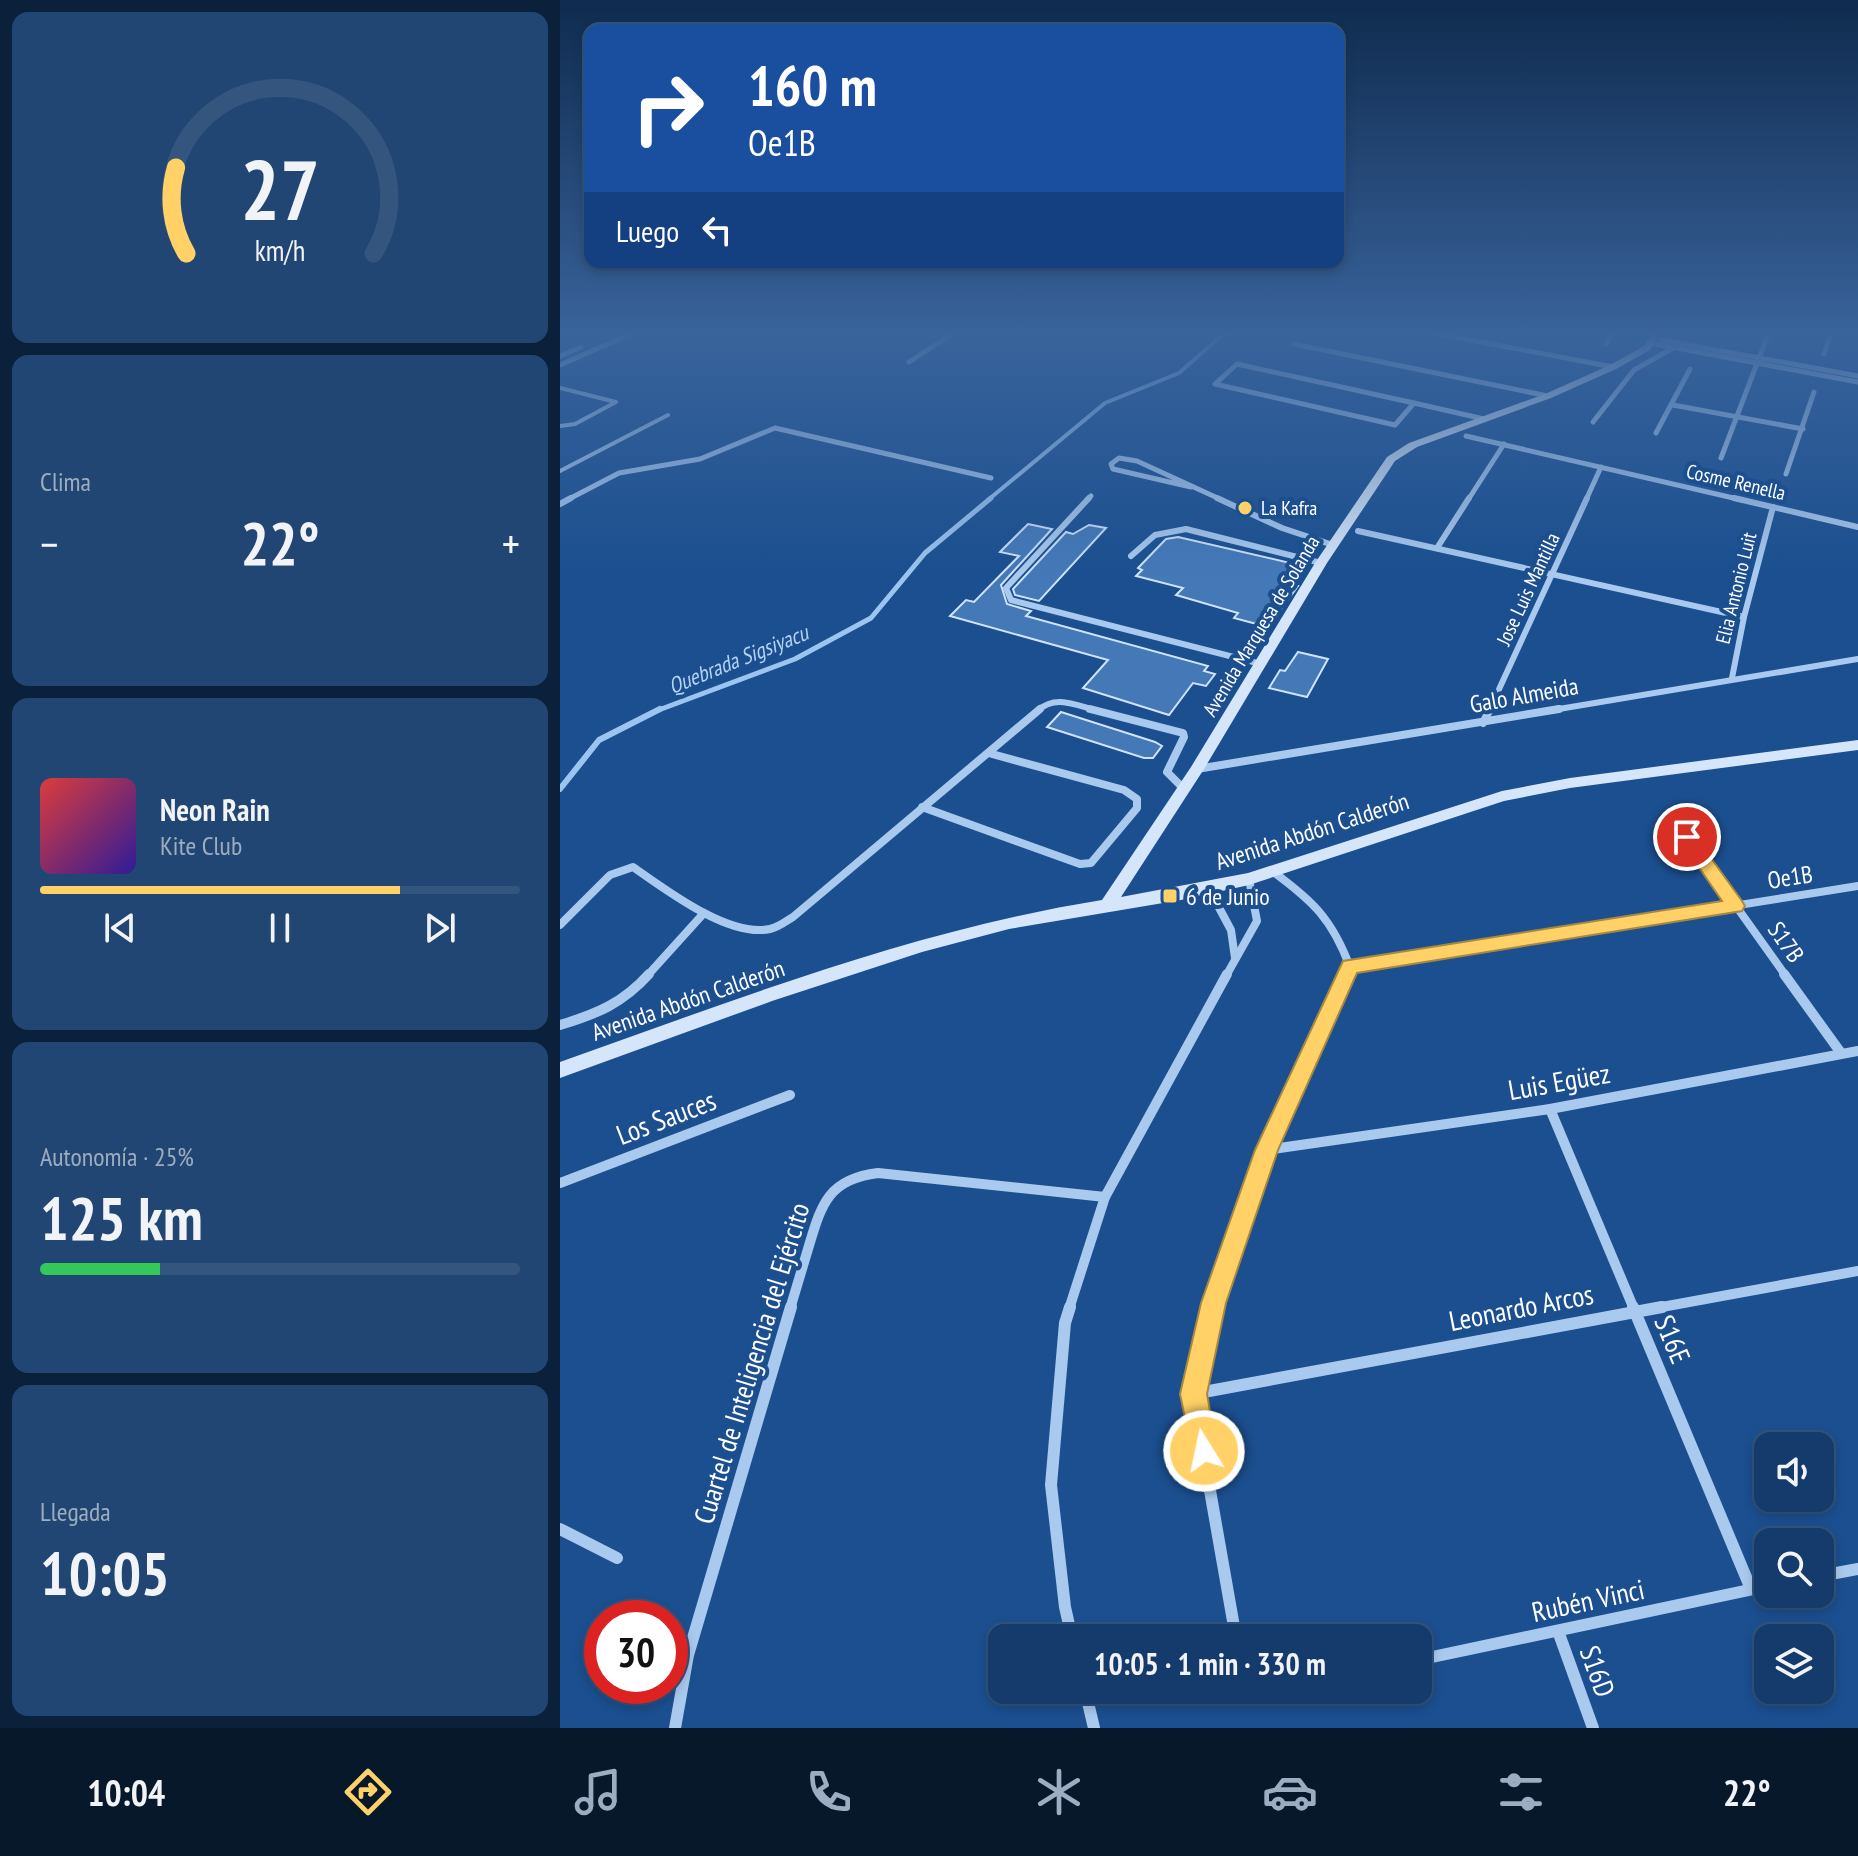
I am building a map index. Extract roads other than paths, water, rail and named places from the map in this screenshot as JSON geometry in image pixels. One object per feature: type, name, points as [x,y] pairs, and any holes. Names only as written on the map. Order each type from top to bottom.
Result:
[{"type":"street","points":[[1341,413],[1395,425],[1406,413]]},
{"type":"street","points":[[1456,413],[1484,419]]},
{"type":"street","name":"Avenida Marquesa de Solanda","points":[[1108,904],[1197,769],[1321,563],[1391,459],[1413,445],[1502,413]]},
{"type":"street","points":[[1593,422],[1600,413]]},
{"type":"street","points":[[1656,433],[1668,413]]},
{"type":"street","points":[[1714,413],[1803,429]]},
{"type":"street","points":[[1721,458],[1739,413]]},
{"type":"street","points":[[1786,474],[1808,413]]},
{"type":"street","points":[[560,504],[619,473],[700,459],[775,428],[991,478]]},
{"type":"street","name":"Cosme Renella","points":[[1466,436],[1858,527]]},
{"type":"street","points":[[1437,548],[1504,444]]},
{"type":"street","points":[[1191,487],[1129,474],[1113,469],[1111,464],[1119,458],[1128,458],[1282,528],[1333,545]]},
{"type":"street","name":"Jose Luis Mantilla","points":[[1483,723],[1601,467]]},
{"type":"street","points":[[1091,496],[1006,588],[1011,600],[1261,664]]},
{"type":"street","name":"Elia Antonio Luit","points":[[1732,678],[1744,617],[1773,507]]},
{"type":"street","points":[[1131,556],[1154,534],[1169,529],[1186,529],[1321,563]]},
{"type":"street","points":[[1358,531],[1744,617]]},
{"type":"street","name":"Galo Almeida","points":[[1197,769],[1858,659]]},
{"type":"street","points":[[560,925],[610,875],[633,867],[704,913],[753,929],[770,929],[793,917],[922,807],[992,754],[1047,702],[1064,700],[1183,733],[1184,737],[1167,772],[1184,789]]},
{"type":"street","name":"Avenida Abdón Calderón","points":[[560,1070],[876,960],[977,931],[1249,879],[1502,796],[1570,783],[1858,745]]},
{"type":"street","points":[[922,807],[1080,864],[1091,863],[1137,808],[1137,799],[1124,790],[992,754]]},
{"type":"street","name":"S17B","points":[[1671,815],[1841,1053]]},
{"type":"street","points":[[1234,1624],[1193,1394],[1214,1303],[1266,1150],[1350,967],[1332,921],[1322,909],[1272,870]]},
{"type":"street","points":[[1069,1624],[1051,1485],[1065,1323],[1105,1197],[1235,959],[1258,924],[1260,916],[1249,879]]},
{"type":"street","name":"Oe1B","points":[[1350,967],[1858,886]]},
{"type":"street","points":[[1209,889],[1231,930],[1235,959]]},
{"type":"street","points":[[560,1025],[601,1013],[630,995],[704,913]]},
{"type":"street","name":"Luis Egüez","points":[[1266,1150],[1550,1109],[1858,1051]]},
{"type":"street","name":"Los Sauces","points":[[560,1183],[790,1095]]},
{"type":"street","name":"S16E","points":[[1550,1109],[1751,1589]]},
{"type":"street","name":"Cuartel de Inteligencia del Ejército","points":[[675,1728],[688,1655],[820,1209],[827,1195],[850,1178],[878,1173],[1105,1197]]},
{"type":"street","name":"Leonardo Arcos","points":[[1193,1394],[1858,1271]]},
{"type":"street","points":[[560,1529],[617,1558]]},
{"type":"street","points":[[1834,1573],[1858,1569]]},
{"type":"street","name":"Rubén Vinci","points":[[1432,1657],[1754,1588]]},
{"type":"street","name":"S16D","points":[[1558,1631],[1593,1728]]},
{"type":"street","points":[[1088,1704],[1094,1728]]},
{"type":"lane","points":[[560,426],[575,424],[596,413]]},
{"type":"lane","points":[[560,471],[668,415]]},
{"type":"waterway","name":"Quebrada Sigsiyacu","points":[[988,500],[1093,413]]},
{"type":"waterway","name":"Quebrada Sigsiyacu","points":[[656,711],[795,659],[871,618],[925,553],[991,498]]},
{"type":"waterway","name":"Quebrada Sigsiyacu","points":[[656,711],[660,709]]},
{"type":"waterway","name":"Quebrada Sigsiyacu","points":[[560,789],[599,740],[656,711]]},
{"type":"place","name":"La Kafra","points":[[1245,508]]},
{"type":"place","name":"6 de Junio","points":[[1170,896]]}]
